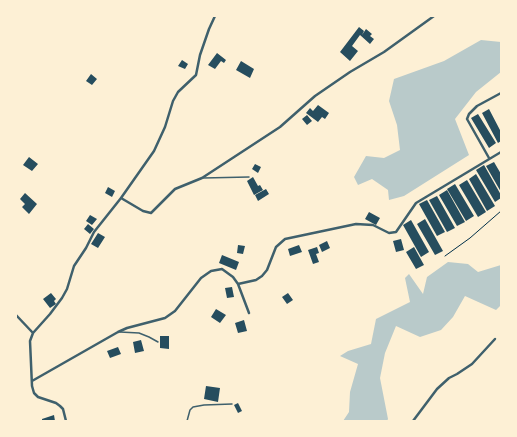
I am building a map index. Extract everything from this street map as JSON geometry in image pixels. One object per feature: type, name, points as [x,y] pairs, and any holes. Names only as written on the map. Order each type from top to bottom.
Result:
[{"type":"street","points":[[66,421],[63,409],[60,406],[56,403],[38,397],[34,393],[30,341],[33,333],[62,298],[67,289],[74,266],[86,248],[94,232],[121,198],[154,151],[178,92],[196,75],[205,42],[215,16]]},
{"type":"street","points":[[121,198],[149,214],[153,212],[174,189],[202,178],[280,127],[315,96],[350,72],[384,52],[434,16]]},
{"type":"street","points":[[489,158],[467,119],[469,114],[477,106],[501,93]]},
{"type":"street","points":[[238,284],[251,282],[262,276],[269,266],[276,247],[285,239],[356,224],[373,225],[389,234],[396,232],[416,203],[501,152]]},
{"type":"street","points":[[32,381],[126,328],[165,318],[175,311],[201,278],[211,271],[222,268],[233,276],[238,284],[249,313]]},
{"type":"street","points":[[16,315],[33,333]]},
{"type":"street","points":[[413,421],[437,389],[449,378],[472,364],[495,339]]},
{"type":"lane","points":[[202,178],[249,177]]},
{"type":"lane","points":[[118,332],[139,333],[158,342]]},
{"type":"lane","points":[[187,421],[190,410],[193,407],[232,404]]},
{"type":"path","points":[[445,256],[470,238],[501,211]]},
{"type":"shaded area","points":[[481,40],[501,42],[501,72],[476,92],[455,119],[469,155],[404,196],[389,200],[388,190],[372,179],[358,185],[354,177],[366,156],[384,158],[400,150],[397,125],[389,101],[394,79],[444,61]]},
{"type":"shaded area","points":[[448,262],[468,264],[478,272],[501,265],[501,305],[496,310],[465,296],[453,317],[441,330],[420,337],[396,326],[385,353],[380,378],[388,419],[387,421],[343,421],[349,412],[350,392],[358,364],[340,356],[348,351],[371,344],[376,319],[410,302],[405,278],[409,274],[423,294],[427,277]]},
{"type":"building","points":[[359,27],[364,31],[362,35],[366,29],[372,34],[370,36],[374,39],[370,44],[360,35],[352,46],[358,51],[350,61],[340,52]]},
{"type":"building","points":[[217,53],[226,60],[224,63],[221,61],[215,69],[208,65]]},
{"type":"building","points":[[182,60],[188,64],[185,69],[178,66]]},
{"type":"building","points":[[241,61],[254,69],[250,78],[236,70]]},
{"type":"building","points":[[91,74],[97,79],[92,85],[86,81]]},
{"type":"building","points":[[318,105],[329,113],[325,119],[322,117],[318,122],[306,113],[310,108],[313,111]]},
{"type":"building","points":[[489,109],[501,132],[501,141],[498,143],[482,113]]},
{"type":"building","points":[[478,114],[496,143],[489,148],[471,118]]},
{"type":"building","points":[[307,115],[312,121],[307,125],[302,119]]},
{"type":"building","points":[[29,157],[38,164],[32,171],[23,165]]},
{"type":"building","points":[[494,162],[501,174],[501,192],[486,166]]},
{"type":"building","points":[[255,164],[261,167],[258,173],[252,169]]},
{"type":"building","points":[[484,165],[501,195],[501,198],[495,202],[476,170]]},
{"type":"building","points":[[476,174],[495,206],[487,211],[469,179]]},
{"type":"building","points":[[253,177],[258,186],[260,185],[263,190],[254,195],[247,181]]},
{"type":"building","points":[[467,180],[486,212],[478,217],[459,185]]},
{"type":"building","points":[[455,184],[474,216],[466,221],[447,189]]},
{"type":"building","points":[[108,187],[115,191],[112,197],[105,193]]},
{"type":"building","points":[[266,189],[269,194],[258,201],[255,195]]},
{"type":"building","points":[[447,190],[465,222],[457,226],[439,195]]},
{"type":"building","points":[[25,193],[37,204],[29,214],[22,207],[25,204],[20,199]]},
{"type":"building","points":[[437,196],[455,228],[447,232],[429,200]]},
{"type":"building","points":[[427,200],[445,232],[437,236],[419,204]]},
{"type":"building","points":[[369,212],[380,218],[376,225],[365,219]]},
{"type":"building","points":[[90,215],[97,219],[92,225],[86,221]]},
{"type":"building","points":[[425,219],[443,251],[435,255],[417,224]]},
{"type":"building","points":[[411,220],[429,252],[421,257],[403,225]]},
{"type":"building","points":[[88,224],[94,229],[90,234],[84,229]]},
{"type":"building","points":[[98,233],[105,237],[98,248],[91,244]]},
{"type":"building","points":[[401,239],[404,250],[396,252],[393,241]]},
{"type":"building","points":[[327,241],[330,248],[322,252],[319,245]]},
{"type":"building","points":[[238,245],[245,246],[243,254],[237,253]]},
{"type":"building","points":[[299,245],[302,252],[290,256],[288,249]]},
{"type":"building","points":[[317,247],[319,253],[316,254],[319,262],[313,264],[308,250]]},
{"type":"building","points":[[414,247],[424,265],[416,269],[406,252]]},
{"type":"building","points":[[222,255],[239,262],[236,270],[219,263]]},
{"type":"building","points":[[232,287],[234,297],[227,298],[225,288]]},
{"type":"building","points":[[51,293],[56,299],[54,301],[56,304],[50,308],[43,299]]},
{"type":"building","points":[[288,293],[293,300],[287,304],[282,297]]},
{"type":"building","points":[[216,309],[226,315],[220,323],[211,317]]},
{"type":"building","points":[[244,320],[247,331],[238,333],[235,323]]},
{"type":"building","points":[[160,336],[169,336],[169,349],[160,348]]},
{"type":"building","points":[[141,340],[144,351],[135,353],[133,342]]},
{"type":"building","points":[[118,347],[121,354],[110,358],[107,351]]},
{"type":"building","points":[[206,386],[220,388],[218,402],[204,399]]},
{"type":"building","points":[[238,403],[242,411],[238,413],[234,405]]},
{"type":"building","points":[[54,415],[55,421],[42,421],[42,419]]}]
